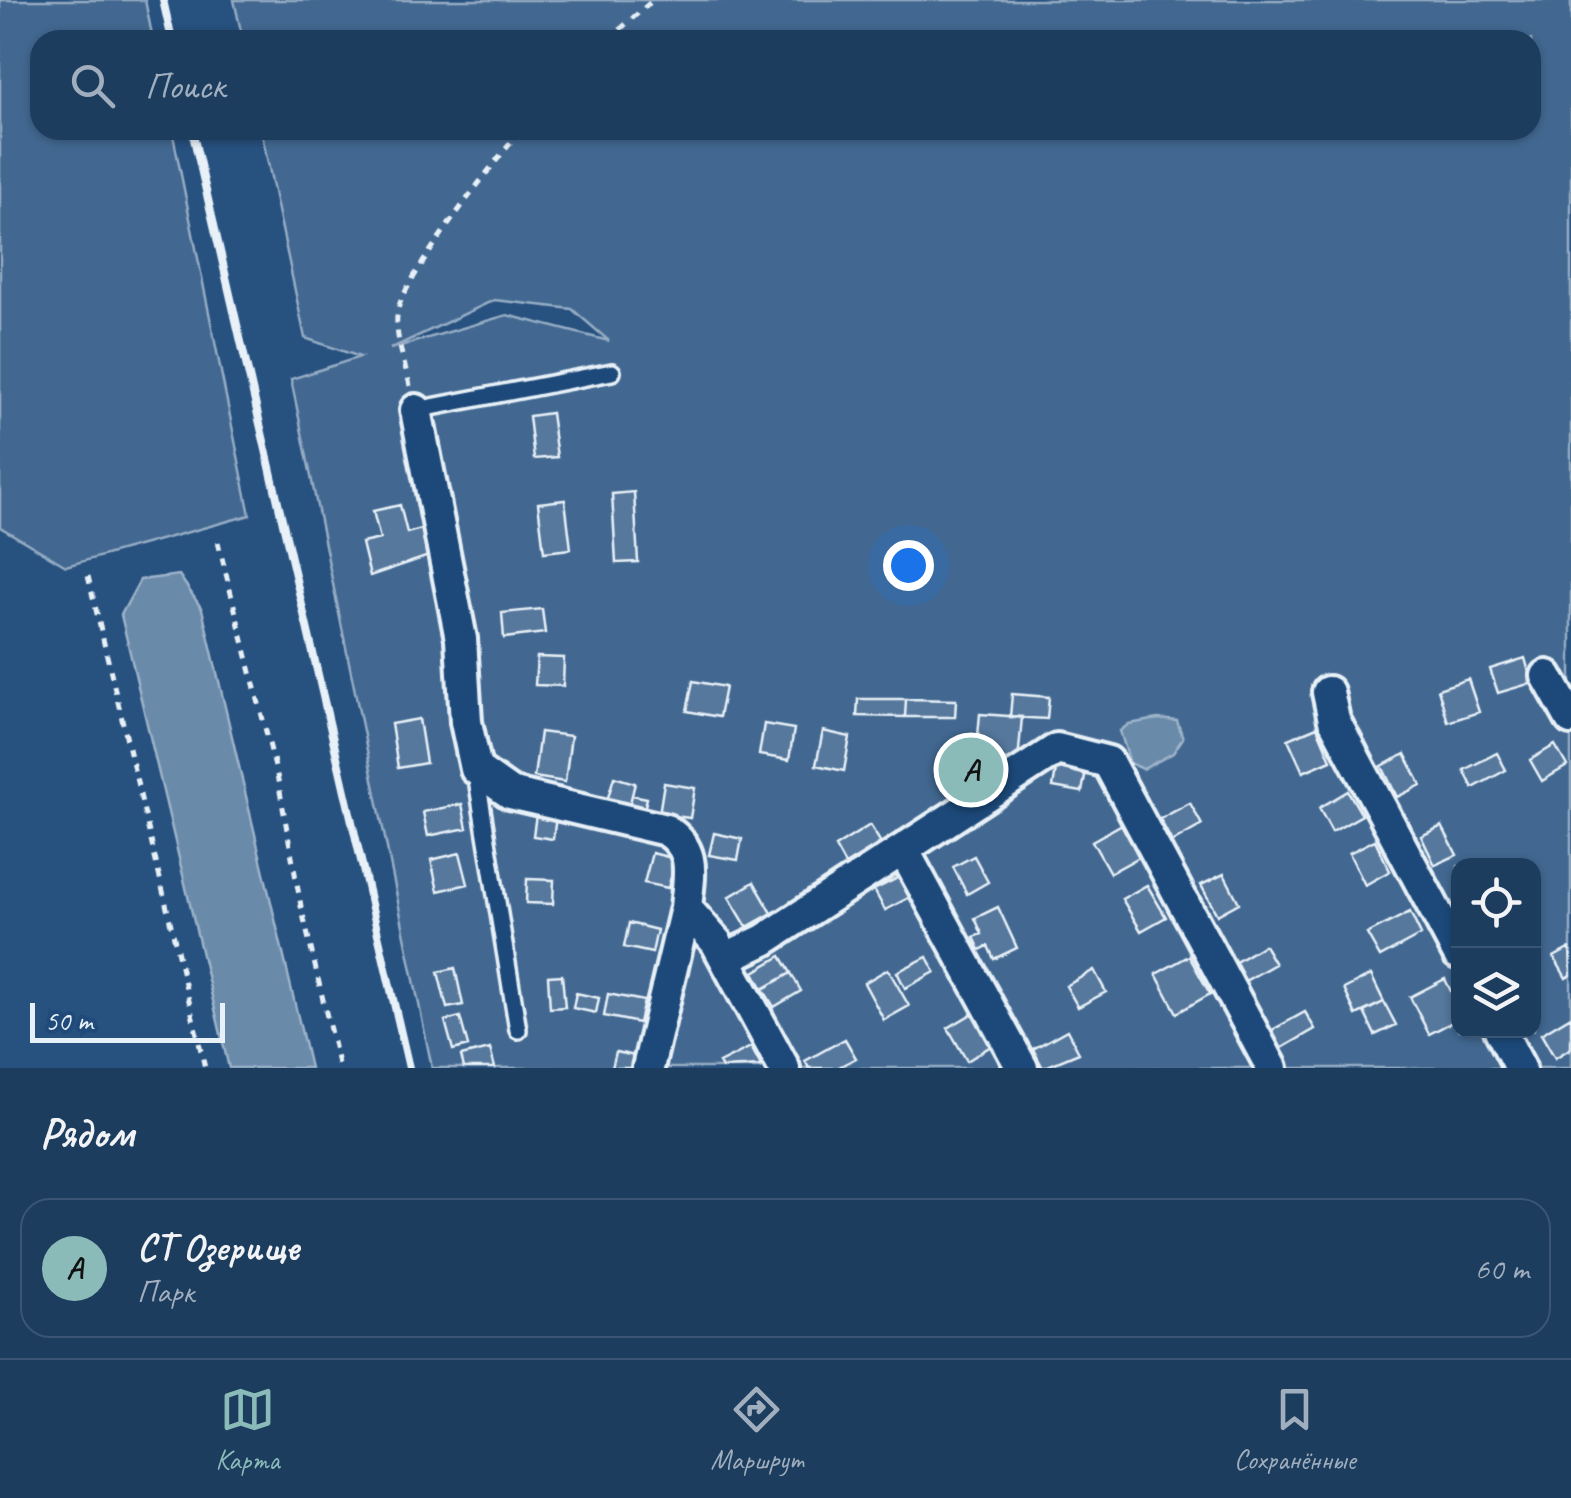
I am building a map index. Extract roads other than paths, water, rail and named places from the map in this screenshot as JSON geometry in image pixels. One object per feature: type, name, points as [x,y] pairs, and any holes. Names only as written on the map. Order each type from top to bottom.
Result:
[{"type":"street","points":[[416,410],[460,639],[466,722],[476,769],[510,793],[666,830],[684,842],[690,857],[686,908],[648,1068]]},
{"type":"street","points":[[1547,676],[1571,719]]},
{"type":"street","points":[[1328,692],[1334,720],[1455,948]]},
{"type":"street","points":[[726,958],[764,940],[1057,749],[1108,762],[1272,1068]]},
{"type":"street","points":[[904,851],[1022,1068]]},
{"type":"street","points":[[686,908],[726,958],[784,1068]]},
{"type":"street","points":[[1504,1038],[1520,1068]]},
{"type":"lane","points":[[416,410],[612,372]]},
{"type":"lane","points":[[476,769],[518,1030]]},
{"type":"railway","points":[[163,0],[170,30]]},
{"type":"railway","points":[[194,140],[409,1068]]},
{"type":"place","name":"СТ Озерище","points":[[971,770]]}]
